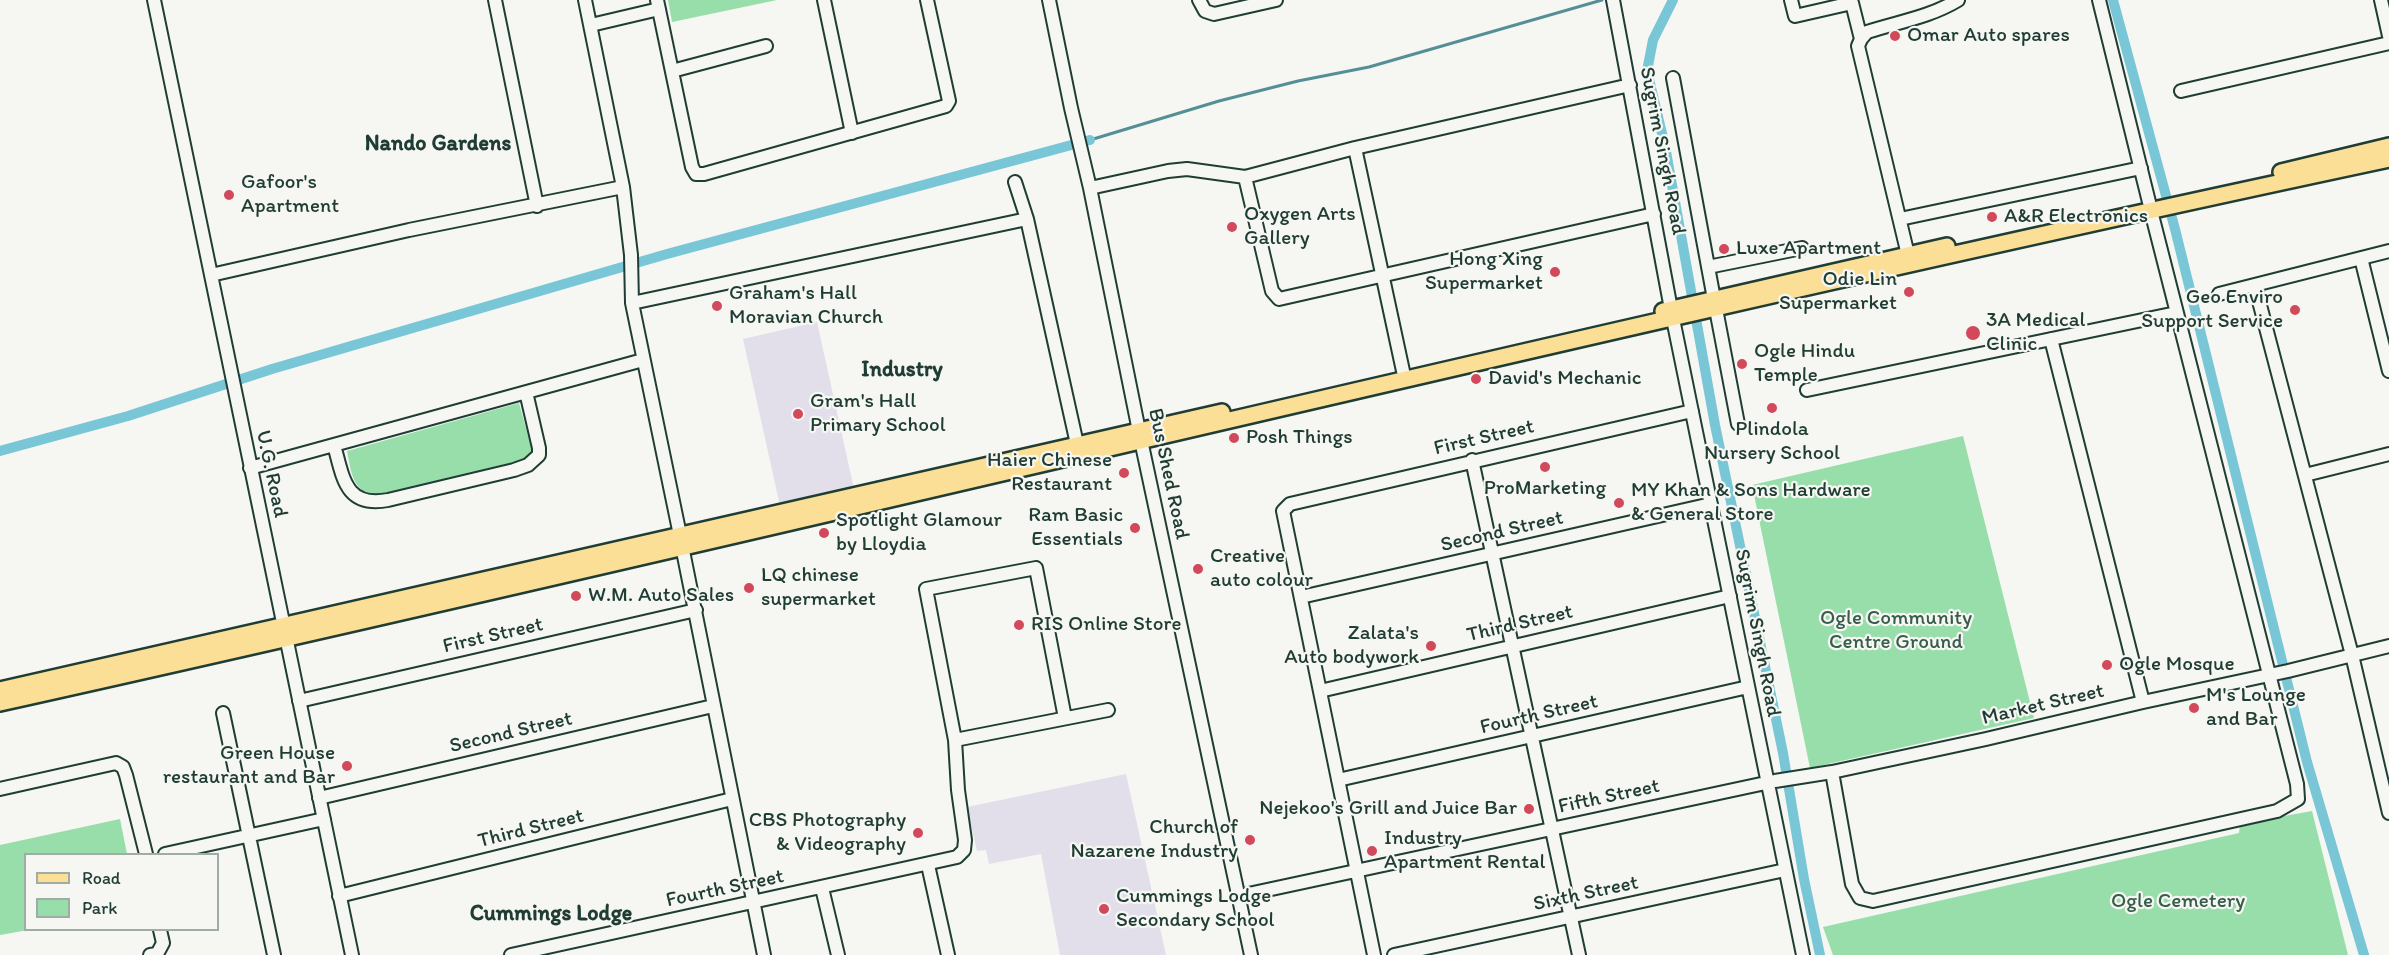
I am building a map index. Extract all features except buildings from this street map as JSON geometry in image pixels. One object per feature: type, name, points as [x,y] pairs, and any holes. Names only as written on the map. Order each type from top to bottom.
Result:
[{"type":"main road","points":[[681,541],[1077,444],[1140,436],[1403,371],[1714,305],[2160,204],[2389,146]]},
{"type":"main road","points":[[1714,305],[1908,255],[2389,159]]},
{"type":"main road","points":[[0,703],[286,633],[1674,313]]},
{"type":"main road","points":[[0,690],[286,633]]},
{"type":"street","name":"U.G. Road","points":[[154,0],[352,955]]},
{"type":"street","points":[[495,0],[537,206]]},
{"type":"street","points":[[585,0],[623,187],[631,255],[632,303],[696,610],[713,706],[764,955]]},
{"type":"street","points":[[824,0],[852,134]]},
{"type":"street","points":[[591,25],[658,4],[692,167],[696,174],[704,174],[946,106],[949,101],[927,0]]},
{"type":"street","name":"Bus Shed Road","points":[[1049,0],[1251,955]]},
{"type":"street","points":[[1199,0],[1205,11],[1214,14],[1276,0]]},
{"type":"street","name":"Sugrim Singh Road","points":[[1612,0],[1748,687],[1772,782],[1801,955]]},
{"type":"street","points":[[1791,0],[1795,16],[1852,3],[1861,39]]},
{"type":"street","points":[[1908,255],[1858,46],[1867,32],[1935,12],[1958,0]]},
{"type":"street","points":[[1832,772],[1852,884],[1860,898],[1873,901],[2277,811],[2298,799],[2298,784],[2278,673],[2176,313],[2160,204],[2141,168],[2099,0]]},
{"type":"street","points":[[2382,3],[2389,36]]},
{"type":"street","points":[[2181,91],[2389,43]]},
{"type":"street","points":[[672,71],[766,46]]},
{"type":"street","points":[[1673,78],[1738,424]]},
{"type":"street","points":[[1090,189],[1187,169],[1245,177],[1355,148],[1630,85]]},
{"type":"street","points":[[1355,148],[1403,371]]},
{"type":"street","points":[[1900,219],[2141,168]]},
{"type":"street","points":[[1245,177],[1272,291],[1276,298],[1282,299],[1654,214]]},
{"type":"street","points":[[1015,182],[1027,219],[1077,444]]},
{"type":"street","points":[[211,275],[409,230],[623,187]]},
{"type":"street","points":[[632,303],[1027,219]]},
{"type":"street","points":[[1708,267],[1802,248]]},
{"type":"street","points":[[2219,294],[2389,250]]},
{"type":"street","points":[[2361,258],[2389,371]]},
{"type":"street","points":[[2255,285],[2352,655],[2389,813]]},
{"type":"street","points":[[1807,390],[2176,313]]},
{"type":"street","points":[[2051,339],[2143,702]]},
{"type":"street","points":[[250,468],[643,360]]},
{"type":"street","points":[[334,444],[346,484],[356,496],[369,502],[388,500],[513,470],[528,465],[539,455],[526,392]]},
{"type":"street","name":"First Street","points":[[1301,597],[1283,511],[1286,506],[1472,460],[1692,411]]},
{"type":"street","points":[[2305,475],[2389,454]]},
{"type":"street","points":[[1472,460],[1579,955]]},
{"type":"street","name":"Second Street","points":[[1301,597],[1711,504]]},
{"type":"street","points":[[1065,718],[1036,568],[926,589],[955,740],[1108,710]]},
{"type":"street","name":"Third Street","points":[[1320,691],[1730,596]]},
{"type":"street","points":[[1301,597],[1374,955]]},
{"type":"street","name":"First Street","points":[[299,701],[696,610]]},
{"type":"street","name":"Market Street","points":[[1772,782],[1832,772],[2278,673],[2389,646]]},
{"type":"street","name":"Fourth Street","points":[[1338,780],[1748,687]]},
{"type":"street","name":"Second Street","points":[[319,798],[713,706]]},
{"type":"street","points":[[223,713],[274,955]]},
{"type":"street","name":"Fourth Street","points":[[511,955],[947,861],[961,854],[965,840],[958,790],[955,740]]},
{"type":"street","points":[[0,789],[116,763],[123,767],[126,775],[146,853]]},
{"type":"street","name":"Fifth Street","points":[[1239,896],[1772,782]]},
{"type":"street","name":"Third Street","points":[[339,896],[732,799]]},
{"type":"street","points":[[174,853],[324,819]]},
{"type":"street","points":[[928,865],[948,955]]},
{"type":"street","name":"Sixth Street","points":[[1394,955],[1785,870]]},
{"type":"street","points":[[822,888],[838,955]]},
{"type":"street","points":[[150,955],[157,954],[163,943],[160,931]]},
{"type":"shaded area","name":"Gram's Hall Primary School","points":[[817,322],[854,489],[780,506],[743,339]]},
{"type":"shaded area","name":"Cummings Lodge Secondary School","points":[[1126,774],[1166,955],[1060,955],[1041,854],[989,864],[986,850],[977,851],[967,807]]},
{"type":"green space","points":[[668,0],[777,0],[672,22]]},
{"type":"green space","points":[[519,403],[532,450],[527,459],[373,496],[361,489],[354,478],[347,451]]},
{"type":"green space","name":"Ogle Community Centre Ground","points":[[1963,436],[2034,718],[1810,768],[1752,485]]},
{"type":"green space","name":"Ogle Cemetery","points":[[2312,811],[2348,955],[1833,955],[1823,927],[2239,833],[2240,824]]},
{"type":"green space","points":[[120,819],[127,853],[24,853],[24,931],[0,935],[0,845]]},
{"type":"waterway","points":[[1090,140],[1219,101],[1298,81],[1369,67],[1602,0]]},
{"type":"waterway","points":[[1673,0],[1653,40],[1647,71],[1665,146],[1715,425],[1783,753],[1804,879],[1820,955]]},
{"type":"waterway","points":[[2113,0],[2175,229],[2307,762],[2364,955]]},
{"type":"waterway","points":[[0,451],[128,416],[272,369],[667,254],[1090,140]]},
{"type":"place","name":"Omar Auto spares","points":[[1895,36]]},
{"type":"place","name":"Gafoor's Apartment","points":[[229,195]]},
{"type":"place","name":"A&R Electronics","points":[[1992,217]]},
{"type":"place","name":"Oxygen Arts Gallery","points":[[1232,227]]},
{"type":"place","name":"Luxe Apartment","points":[[1724,249]]},
{"type":"place","name":"Hong Xing Supermarket","points":[[1555,272]]},
{"type":"place","name":"Odie Lin Supermarket","points":[[1909,292]]},
{"type":"place","name":"Graham's Hall Moravian Church","points":[[717,306]]},
{"type":"place","name":"Geo Enviro Support Service","points":[[2295,310]]},
{"type":"place","name":"3A Medical Clinic","points":[[1973,333]]},
{"type":"place","name":"Ogle Hindu Temple","points":[[1742,364]]},
{"type":"place","name":"David's Mechanic","points":[[1476,379]]},
{"type":"place","name":"Plindola Nursery School","points":[[1772,408]]},
{"type":"place","name":"Gram's Hall Primary School","points":[[798,414]]},
{"type":"place","name":"Posh Things","points":[[1234,438]]},
{"type":"place","name":"ProMarketing","points":[[1545,467]]},
{"type":"place","name":"Haier Chinese Restaurant","points":[[1124,473]]},
{"type":"place","name":"MY Khan & Sons Hardware & General Store","points":[[1619,503]]},
{"type":"place","name":"Ram Basic Essentials","points":[[1135,528]]},
{"type":"place","name":"Spotlight Glamour by Lloydia","points":[[824,533]]},
{"type":"place","name":"Creative auto colour","points":[[1198,569]]},
{"type":"place","name":"LQ chinese supermarket","points":[[749,588]]},
{"type":"place","name":"W.M. Auto Sales","points":[[576,596]]},
{"type":"place","name":"RIS Online Store","points":[[1019,625]]},
{"type":"place","name":"Zalata's Auto bodywork","points":[[1431,646]]},
{"type":"place","name":"Ogle Mosque","points":[[2107,665]]},
{"type":"place","name":"M's Lounge and Bar","points":[[2194,708]]},
{"type":"place","name":"Green House restaurant and Bar","points":[[347,766]]},
{"type":"place","name":"Nejekoo's Grill and Juice Bar","points":[[1529,809]]},
{"type":"place","name":"CBS Photography & Videography","points":[[918,833]]},
{"type":"place","name":"Church of Nazarene Industry","points":[[1250,840]]},
{"type":"place","name":"Industry Apartment Rental","points":[[1372,851]]},
{"type":"place","name":"Cummings Lodge Secondary School","points":[[1104,909]]},
{"type":"district","name":"Nando Gardens","points":[[438,144]]},
{"type":"district","name":"Industry","points":[[902,370]]},
{"type":"district","name":"Cummings Lodge","points":[[551,914]]}]
